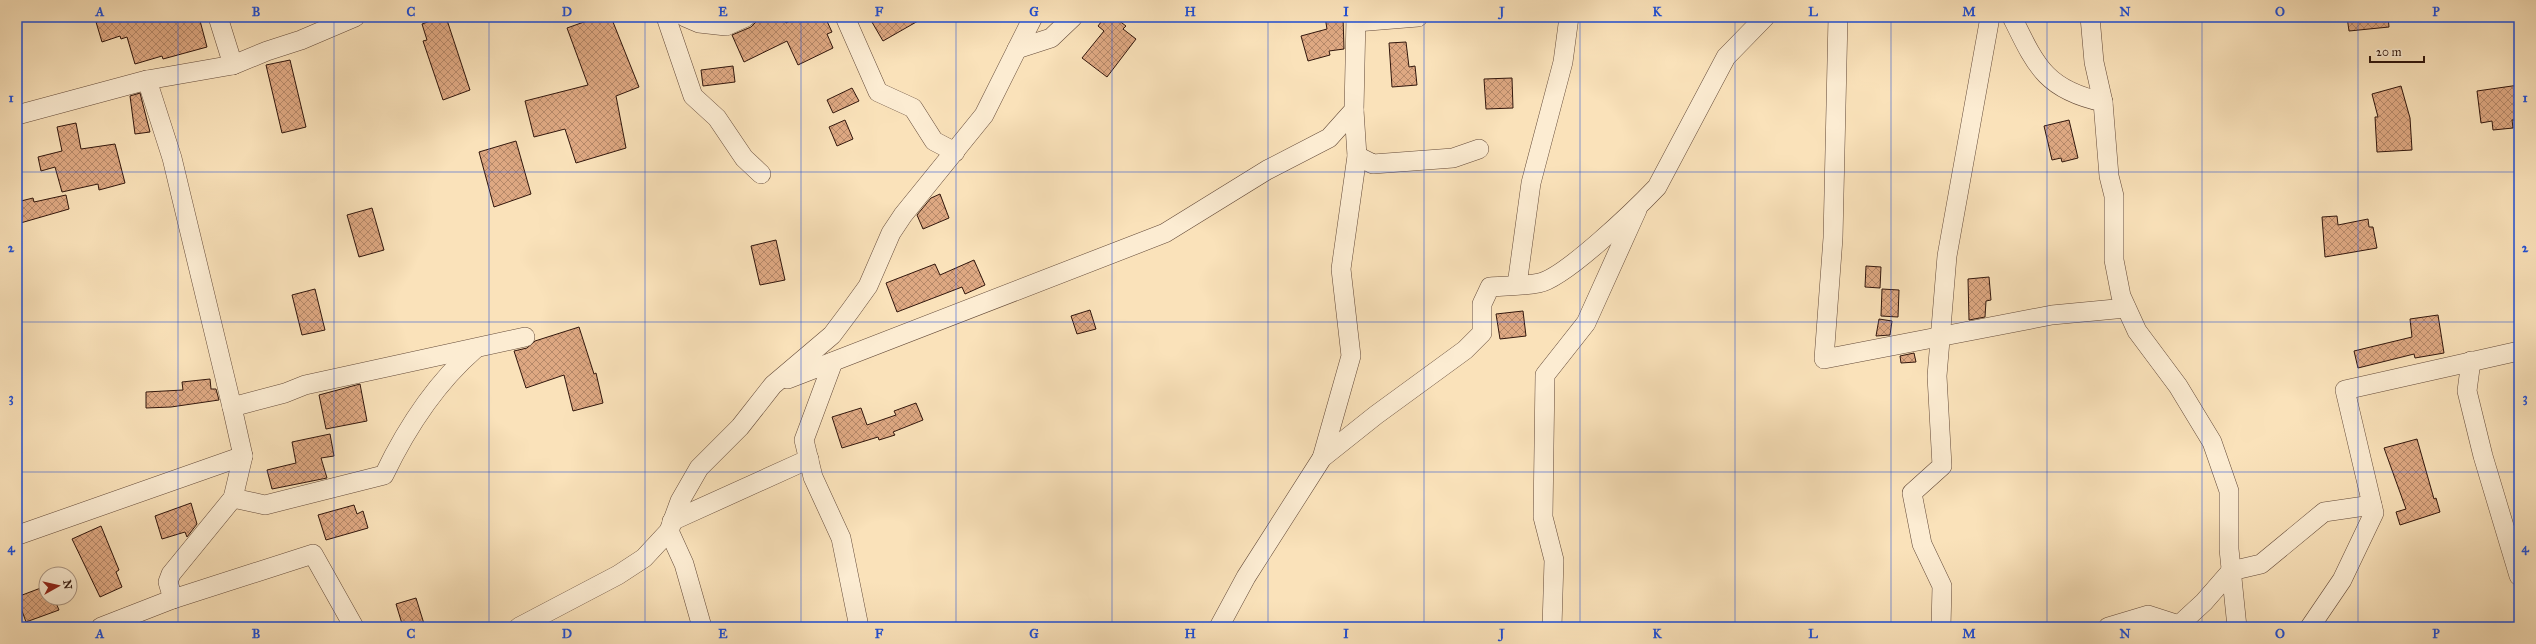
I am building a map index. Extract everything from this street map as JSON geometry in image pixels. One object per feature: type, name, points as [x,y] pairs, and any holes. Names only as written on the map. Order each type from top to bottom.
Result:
[{"type":"street","points":[[218,17],[233,65]]},
{"type":"street","points":[[666,17],[692,96],[718,118],[744,158],[761,174]]},
{"type":"street","points":[[685,17],[699,23],[726,26],[746,17]]},
{"type":"street","points":[[845,17],[878,92],[913,108],[934,141],[955,152]]},
{"type":"street","points":[[519,627],[618,575],[644,558],[670,526],[680,500],[699,468],[740,427],[773,385],[832,335],[868,286],[891,233],[903,215],[919,193],[955,152],[984,115],[1033,17]]},
{"type":"street","points":[[1017,49],[1051,38],[1073,17]]},
{"type":"street","points":[[1219,627],[1246,577],[1322,458],[1351,356],[1341,269],[1357,156],[1354,110],[1356,19],[1418,17]]},
{"type":"street","points":[[1516,285],[1531,183],[1563,62],[1570,17]]},
{"type":"street","points":[[1322,458],[1359,427],[1396,403],[1469,346],[1482,333],[1482,304],[1490,287],[1540,283],[1568,267],[1640,204],[1657,186],[1726,57],[1765,17]]},
{"type":"street","points":[[1838,17],[1833,238],[1824,359],[1940,338],[2052,315],[2126,308]]},
{"type":"street","points":[[1941,627],[1942,586],[1922,544],[1912,493],[1942,466],[1937,376],[1948,249],[1990,17]]},
{"type":"street","points":[[2012,17],[2045,75],[2064,90],[2103,102]]},
{"type":"street","points":[[2090,17],[2094,62],[2103,102],[2109,176],[2114,196],[2114,260],[2121,296],[2137,331],[2178,386],[2212,442],[2229,491],[2231,571],[2237,627]]},
{"type":"street","points":[[17,115],[147,80],[233,65],[267,51],[301,40],[349,18]]},
{"type":"street","points":[[147,80],[172,158],[243,456],[233,498],[171,574],[168,582],[173,599]]},
{"type":"street","points":[[773,385],[1165,233],[1267,170],[1329,138],[1354,110]]},
{"type":"street","points":[[1357,156],[1373,164],[1453,158],[1479,149]]},
{"type":"street","points":[[1552,627],[1554,560],[1543,517],[1545,375],[1586,323],[1640,204]]},
{"type":"street","points":[[232,407],[285,393],[305,385],[525,337]]},
{"type":"street","points":[[233,498],[265,505],[384,475],[402,439],[455,366],[476,348]]},
{"type":"street","points":[[2310,627],[2342,580],[2374,513],[2345,390],[2519,351]]},
{"type":"street","points":[[2471,361],[2467,391],[2483,456],[2519,576]]},
{"type":"street","points":[[833,362],[804,440],[813,477],[841,538],[859,627]]},
{"type":"street","points":[[21,534],[243,456]]},
{"type":"street","points":[[670,526],[809,459]]},
{"type":"street","points":[[2108,627],[2148,615],[2179,625],[2204,602],[2231,571],[2260,564],[2324,512],[2372,505]]},
{"type":"street","points":[[670,526],[684,564],[702,627]]},
{"type":"street","points":[[101,627],[173,599],[313,554],[354,627]]},
{"type":"building","points":[[114,17],[169,17],[170,21],[183,17],[199,17],[207,47],[163,59],[162,56],[135,64],[127,37],[121,39],[120,36],[102,42],[96,22]]},
{"type":"building","points":[[446,17],[470,90],[443,100],[423,41],[427,40],[422,24]]},
{"type":"building","points":[[598,17],[611,17],[639,87],[616,96],[626,148],[576,163],[565,129],[534,137],[525,101],[588,85],[567,28]]},
{"type":"building","points":[[761,17],[783,17],[786,23],[798,17],[825,17],[832,32],[827,34],[833,48],[798,65],[787,41],[744,62],[732,35],[751,27]]},
{"type":"building","points":[[869,17],[925,17],[883,41]]},
{"type":"building","points":[[1105,17],[1114,17],[1126,26],[1123,29],[1136,39],[1107,77],[1082,58],[1104,31],[1098,26]]},
{"type":"building","points":[[1325,17],[1343,17],[1344,49],[1329,51],[1330,55],[1308,61],[1301,36],[1327,29]]},
{"type":"building","points":[[2347,17],[2388,17],[2389,27],[2349,31]]},
{"type":"building","points":[[1406,42],[1409,67],[1415,66],[1417,85],[1392,87],[1389,43]]},
{"type":"building","points":[[290,60],[306,127],[282,133],[266,65]]},
{"type":"building","points":[[733,66],[735,82],[703,86],[701,70]]},
{"type":"building","points":[[1512,78],[1513,108],[1486,109],[1484,79]]},
{"type":"building","points":[[2519,85],[2519,120],[2512,120],[2513,128],[2493,130],[2492,121],[2481,123],[2477,91]]},
{"type":"building","points":[[2401,86],[2410,118],[2412,150],[2377,152],[2375,117],[2378,117],[2372,94]]},
{"type":"building","points":[[852,88],[859,101],[833,113],[827,100]]},
{"type":"building","points":[[140,93],[150,132],[135,134],[130,96]]},
{"type":"building","points":[[845,120],[853,139],[837,146],[829,127]]},
{"type":"building","points":[[2069,120],[2078,158],[2062,162],[2061,158],[2052,160],[2044,126]]},
{"type":"building","points":[[76,123],[81,149],[115,144],[125,183],[99,190],[98,184],[62,192],[55,167],[41,171],[38,157],[62,151],[57,127]]},
{"type":"building","points":[[516,141],[531,194],[494,207],[479,152]]},
{"type":"building","points":[[940,194],[949,218],[923,229],[917,215],[931,198]]},
{"type":"building","points":[[66,195],[69,209],[17,224],[17,202],[33,198],[34,202]]},
{"type":"building","points":[[372,208],[384,250],[359,257],[347,215]]},
{"type":"building","points":[[2337,216],[2338,225],[2368,219],[2369,227],[2373,227],[2377,248],[2325,257],[2322,217]]},
{"type":"building","points":[[776,240],[785,280],[760,285],[751,246]]},
{"type":"building","points":[[974,260],[985,285],[965,294],[962,287],[897,312],[886,283],[935,264],[940,275]]},
{"type":"building","points":[[1866,266],[1881,267],[1880,288],[1865,287]]},
{"type":"building","points":[[1989,277],[1991,300],[1986,301],[1985,317],[1969,320],[1968,279]]},
{"type":"building","points":[[315,289],[325,330],[302,335],[292,295]]},
{"type":"building","points":[[1882,289],[1899,290],[1898,317],[1881,316]]},
{"type":"building","points":[[1090,310],[1096,329],[1077,334],[1071,316]]},
{"type":"building","points":[[1523,311],[1526,336],[1500,339],[1496,314]]},
{"type":"building","points":[[2438,315],[2444,353],[2415,358],[2414,354],[2358,368],[2354,351],[2412,337],[2410,319]]},
{"type":"building","points":[[1879,319],[1892,321],[1890,335],[1876,336]]},
{"type":"building","points":[[579,327],[594,374],[596,373],[603,403],[573,411],[564,375],[526,388],[514,351],[527,348],[535,341]]},
{"type":"building","points":[[1914,353],[1916,362],[1901,363],[1900,356]]},
{"type":"building","points":[[210,379],[211,389],[216,389],[219,400],[171,407],[146,408],[146,392],[183,390],[182,382]]},
{"type":"building","points":[[360,384],[367,421],[326,429],[319,395]]},
{"type":"building","points":[[916,403],[923,420],[893,432],[895,435],[879,440],[878,437],[842,448],[832,417],[861,408],[867,425],[896,415],[894,411]]},
{"type":"building","points":[[330,434],[334,456],[321,458],[327,478],[272,489],[267,470],[296,463],[292,442]]},
{"type":"building","points":[[2417,439],[2434,499],[2436,498],[2440,512],[2400,525],[2396,512],[2406,509],[2384,448]]},
{"type":"building","points":[[191,503],[197,524],[187,537],[185,532],[162,539],[155,516]]},
{"type":"building","points":[[354,505],[357,514],[363,511],[368,528],[326,540],[318,515]]},
{"type":"building","points":[[101,526],[119,570],[116,572],[122,587],[100,597],[72,539]]},
{"type":"building","points":[[38,589],[38,606],[57,606],[59,610],[26,622],[17,597]]},
{"type":"building","points":[[416,598],[425,627],[403,627],[396,604]]}]
